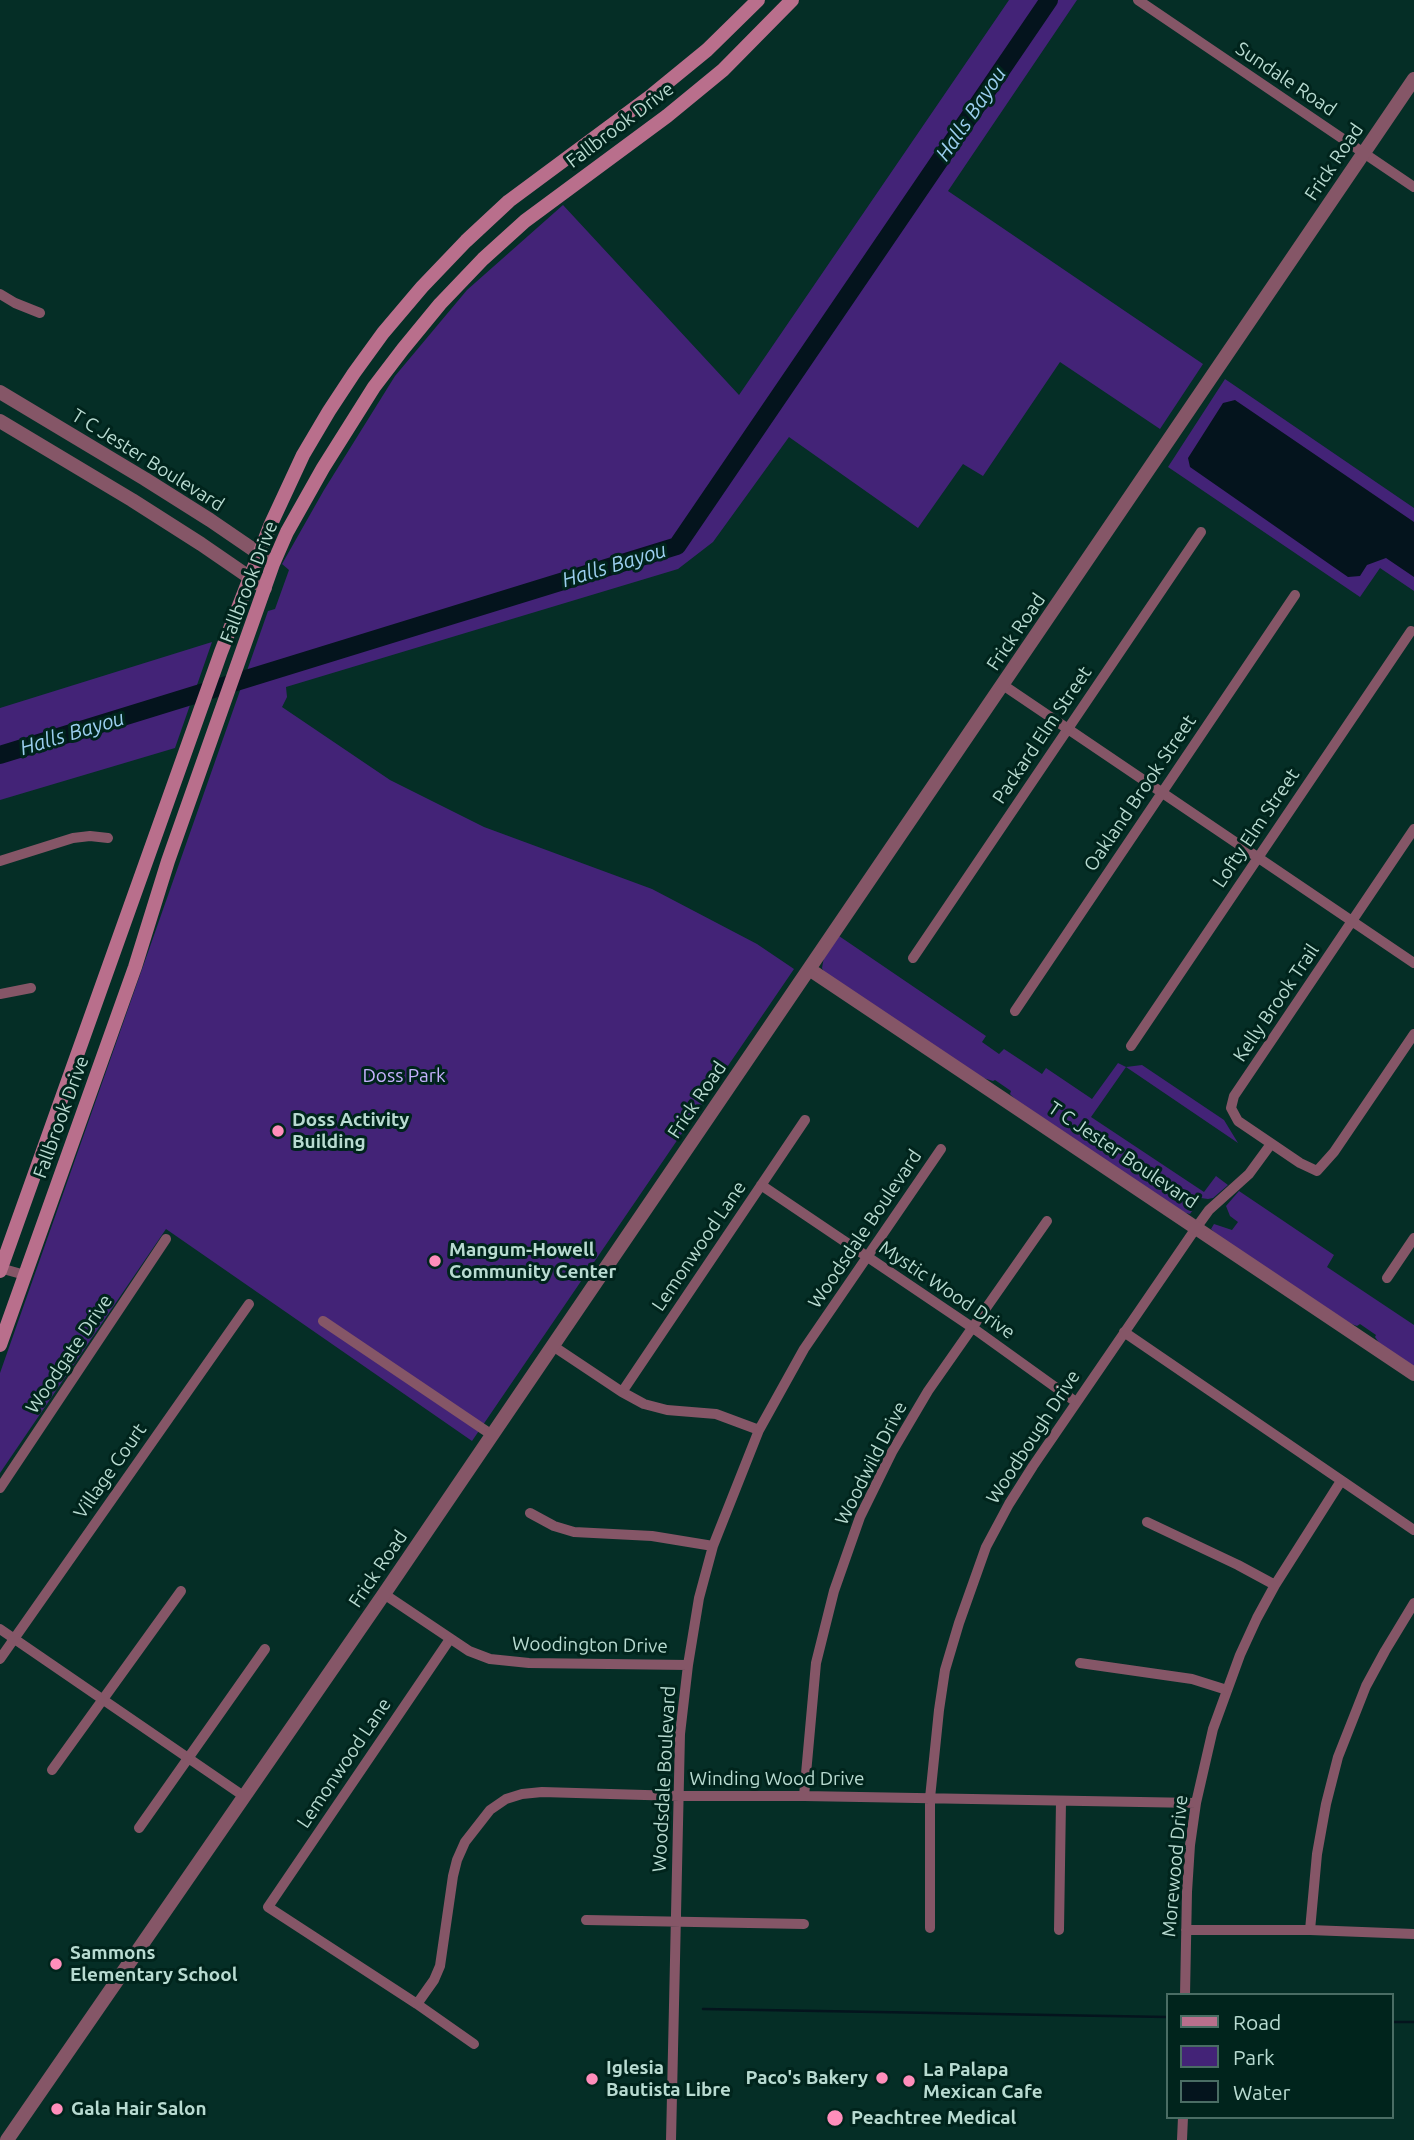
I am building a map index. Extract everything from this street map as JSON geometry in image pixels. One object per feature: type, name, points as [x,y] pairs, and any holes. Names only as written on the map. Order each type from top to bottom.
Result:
[{"type":"main road","name":"Fallbrook Drive","points":[[0,1269],[221,652],[259,553],[294,473],[329,411],[383,333],[466,241],[509,201],[652,95],[707,50],[758,0]]},
{"type":"main road","name":"Fallbrook Drive","points":[[0,1345],[135,967],[215,726],[274,564],[304,500],[362,405],[403,349],[440,304],[483,259],[525,221],[723,71],[792,0]]},
{"type":"main road","points":[[148,853],[168,861]]},
{"type":"main road","points":[[76,1057],[100,1066]]},
{"type":"street","name":"Sundale Road","points":[[1138,0],[1414,187]]},
{"type":"street","name":"Frick Road","points":[[7,2140],[384,1594],[1414,79]]},
{"type":"street","points":[[0,294],[40,313]]},
{"type":"street","name":"T C Jester Boulevard","points":[[0,393],[145,479],[274,564]]},
{"type":"street","points":[[0,421],[144,507],[265,588]]},
{"type":"street","name":"Packard Elm Street","points":[[913,958],[1201,532]]},
{"type":"street","name":"Oakland Brook Street","points":[[1015,1011],[1295,595]]},
{"type":"street","name":"Lofty Elm Street","points":[[1131,1046],[1410,631]]},
{"type":"street","points":[[1003,685],[1414,963]]},
{"type":"street","name":"Kelly Brook Trail","points":[[1414,829],[1234,1096],[1231,1108],[1238,1121],[1300,1163],[1317,1171],[1334,1152],[1414,1034]]},
{"type":"street","points":[[0,861],[73,838],[108,838]]},
{"type":"street","name":"T C Jester Boulevard","points":[[809,970],[1414,1374]]},
{"type":"street","points":[[0,994],[32,988]]},
{"type":"street","name":"Lemonwood Lane","points":[[622,1392],[805,1121]]},
{"type":"street","name":"Woodbough Drive","points":[[930,1928],[930,1798],[939,1710],[945,1670],[986,1547],[1009,1504],[1076,1402],[1196,1228],[1209,1210],[1249,1174],[1271,1144]]},
{"type":"street","name":"Woodsdale Boulevard","points":[[671,2140],[680,1734],[699,1598],[713,1546],[759,1430],[804,1349],[941,1149]]},
{"type":"street","name":"Mystic Wood Drive","points":[[761,1185],[973,1328],[1076,1402]]},
{"type":"street","name":"Woodwild Drive","points":[[804,1796],[816,1663],[834,1591],[860,1517],[892,1452],[928,1391],[1047,1221]]},
{"type":"street","points":[[1387,1278],[1414,1238]]},
{"type":"street","name":"Woodgate Drive","points":[[0,1488],[166,1239]]},
{"type":"street","points":[[0,1269],[25,1275]]},
{"type":"street","name":"Village Court","points":[[0,1659],[249,1304]]},
{"type":"street","points":[[323,1321],[492,1435]]},
{"type":"street","points":[[1124,1332],[1414,1530]]},
{"type":"street","points":[[553,1346],[644,1404],[667,1410],[716,1414],[759,1430]]},
{"type":"street","name":"Morewood Drive","points":[[1185,1993],[1190,1844],[1210,1741],[1240,1655],[1275,1585],[1341,1481]]},
{"type":"street","points":[[530,1513],[554,1526],[574,1532],[652,1536],[713,1546]]},
{"type":"street","points":[[1147,1522],[1275,1585]]},
{"type":"street","points":[[52,1770],[181,1591]]},
{"type":"street","name":"Woodington Drive","points":[[384,1594],[450,1639],[490,1659],[509,1662],[688,1665]]},
{"type":"street","points":[[1310,1930],[1317,1854],[1338,1757],[1366,1686],[1414,1603]]},
{"type":"street","points":[[0,1629],[245,1797]]},
{"type":"street","name":"Lemonwood Lane","points":[[417,2004],[268,1907],[450,1639]]},
{"type":"street","points":[[139,1828],[265,1649]]},
{"type":"street","points":[[1080,1663],[1192,1679],[1227,1690]]},
{"type":"street","name":"Winding Wood Drive","points":[[417,2004],[434,1980],[440,1966],[457,1860],[466,1842],[489,1810],[506,1799],[522,1794],[542,1792],[1196,1803]]},
{"type":"street","points":[[1059,1930],[1061,1801]]},
{"type":"street","points":[[586,1920],[804,1924]]},
{"type":"street","points":[[1186,1930],[1310,1930],[1414,1934]]},
{"type":"street","points":[[417,2004],[474,2044]]},
{"type":"street","points":[[1182,2140],[1183,2119]]},
{"type":"green space","name":"Doss Park","points":[[1009,0],[1077,0],[948,191],[1203,364],[1160,429],[1060,362],[983,476],[963,464],[918,528],[789,437],[713,542],[678,569],[286,687],[287,697],[282,707],[390,780],[484,827],[652,889],[757,944],[794,969],[472,1441],[166,1229],[0,1473],[0,1373],[268,611],[275,609],[289,570],[282,564],[324,490],[395,376],[467,290],[563,205],[739,395]]},
{"type":"green space","points":[[1225,379],[1414,508],[1414,591],[1380,568],[1360,597],[1168,467]]},
{"type":"green space","points":[[212,642],[175,748],[0,800],[0,708]]},
{"type":"green space","points":[[839,936],[986,1036],[982,1042],[999,1054],[1004,1049],[1042,1074],[1046,1068],[1092,1099],[1118,1063],[1126,1067],[1091,1117],[1204,1192],[1216,1176],[1228,1185],[1213,1198],[1201,1198],[1190,1214],[1178,1211],[1023,1107],[1010,1094],[1011,1091],[995,1080],[977,1076],[825,974],[822,968],[824,957]]},
{"type":"green space","points":[[1142,1065],[1224,1120],[1238,1143],[1126,1067]]},
{"type":"green space","points":[[1239,1191],[1334,1255],[1327,1267],[1414,1325],[1414,1369],[1380,1344],[1376,1335],[1360,1324],[1357,1326],[1349,1323],[1222,1240],[1211,1229],[1214,1224],[1232,1230],[1238,1222],[1230,1216],[1226,1206]]},
{"type":"water","points":[[1235,400],[1414,522],[1414,577],[1386,558],[1367,565],[1360,576],[1348,577],[1190,467],[1188,458],[1223,403]]},
{"type":"waterway","name":"Halls Bayou","points":[[0,755],[677,546],[1049,0]]},
{"type":"waterway","points":[[703,2009],[1166,2017]]},
{"type":"waterway","points":[[1393,2022],[1414,2022]]},
{"type":"place","name":"Doss Activity Building","points":[[278,1131]]},
{"type":"place","name":"Mangum-Howell Community Center","points":[[435,1261]]},
{"type":"place","name":"Sammons Elementary School","points":[[56,1964]]},
{"type":"place","name":"Paco's Bakery","points":[[882,2078]]},
{"type":"place","name":"Iglesia Bautista Libre","points":[[592,2079]]},
{"type":"place","name":"La Palapa Mexican Cafe","points":[[909,2081]]},
{"type":"place","name":"Gala Hair Salon","points":[[57,2109]]},
{"type":"place","name":"Peachtree Medical","points":[[835,2118]]}]
